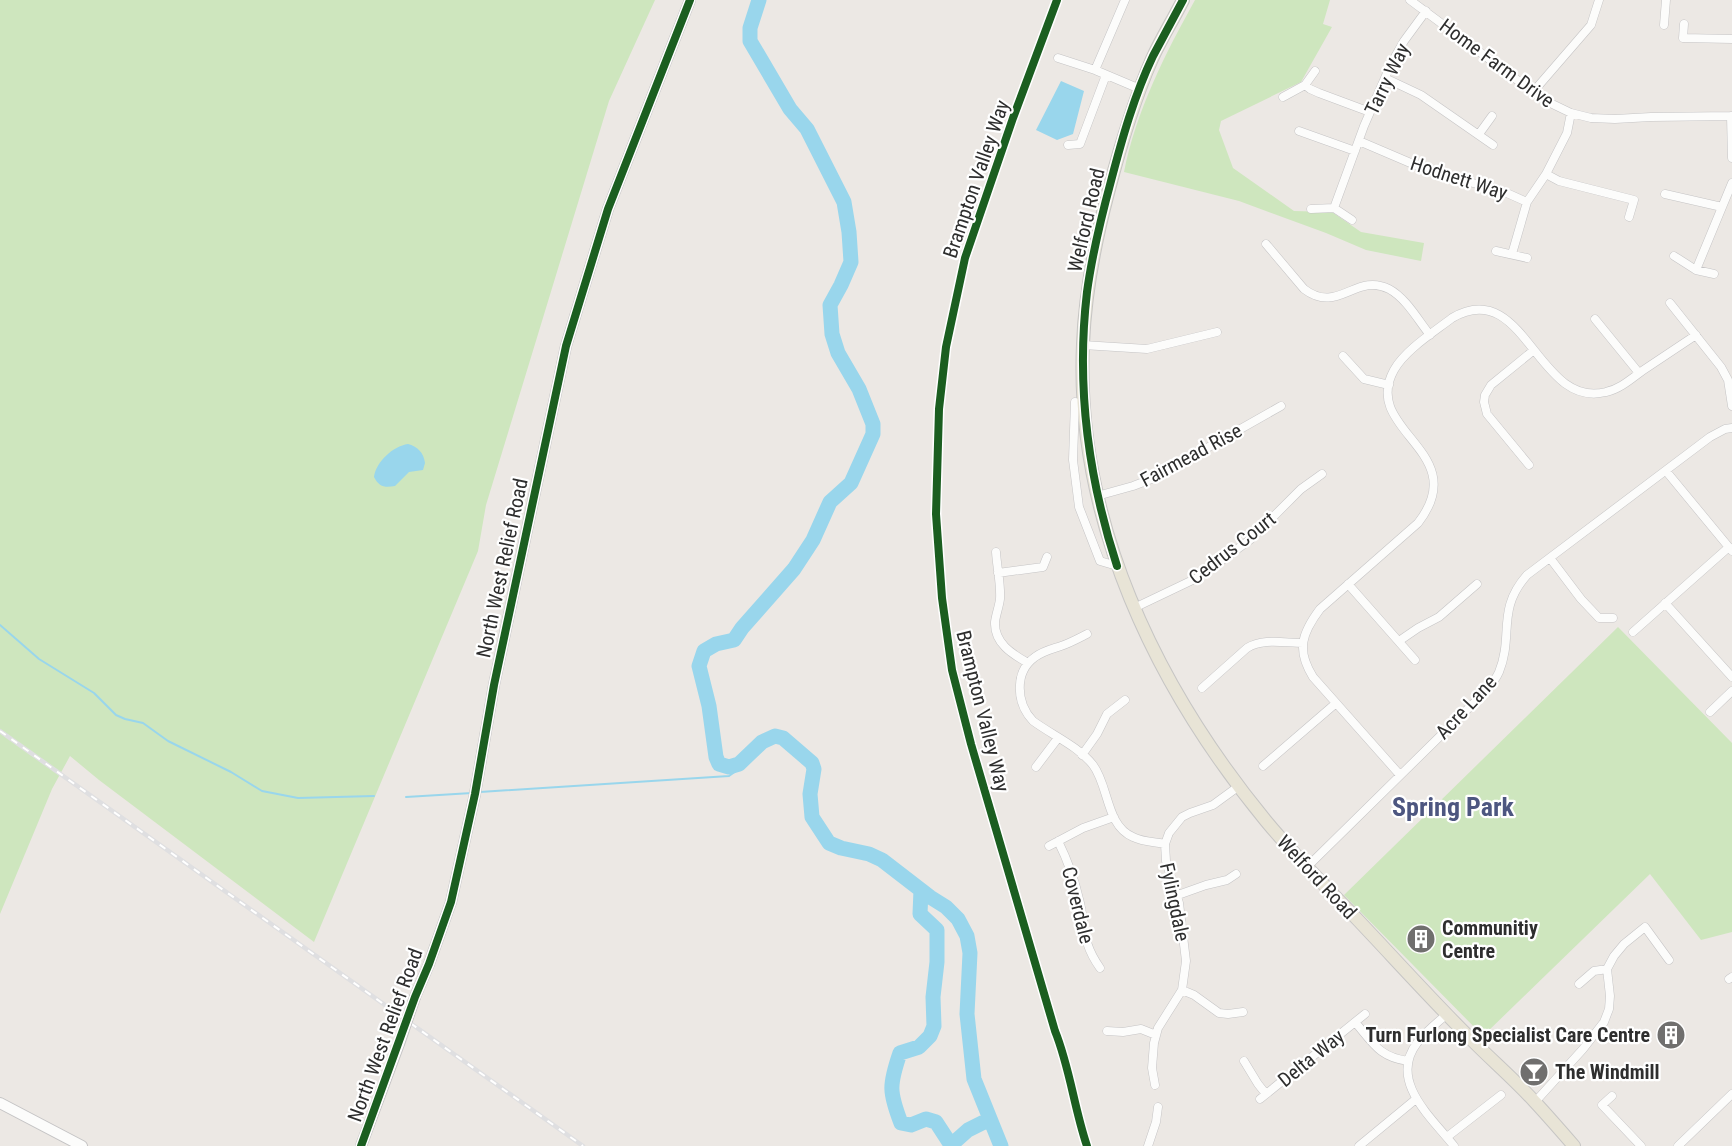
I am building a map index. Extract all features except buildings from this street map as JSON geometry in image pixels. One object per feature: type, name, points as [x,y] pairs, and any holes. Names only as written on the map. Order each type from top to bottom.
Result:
[{"type":"main road","name":"Welford Road","points":[[1183,0],[1153,57],[1122,140],[1096,240],[1087,292],[1083,345],[1083,390],[1089,456],[1097,496],[1117,566],[1153,647],[1185,705],[1239,786],[1267,823],[1447,1014],[1535,1102],[1574,1146]]},
{"type":"street","name":"North West Relief Road","points":[[361,1146],[451,902],[475,794],[494,685],[566,346],[608,209],[690,0]]},
{"type":"street","points":[[1095,70],[1125,0]]},
{"type":"street","name":"Home Farm Drive","points":[[1410,0],[1533,92],[1552,105],[1571,113],[1591,118],[1615,119],[1732,116]]},
{"type":"street","points":[[1533,92],[1591,25],[1599,0]]},
{"type":"street","points":[[1664,25],[1666,0]]},
{"type":"street","name":"Tarry Way","points":[[1334,208],[1385,78],[1404,41],[1426,11]]},
{"type":"street","points":[[1684,24],[1683,38],[1732,39]]},
{"type":"street","points":[[1058,57],[1140,89]]},
{"type":"street","points":[[1282,97],[1305,84],[1315,71]]},
{"type":"street","points":[[1068,145],[1080,144],[1106,75]]},
{"type":"street","points":[[1385,78],[1421,95],[1493,145]]},
{"type":"street","points":[[1305,84],[1310,89],[1370,112]]},
{"type":"street","points":[[1512,254],[1527,202],[1546,174],[1567,133],[1571,113]]},
{"type":"street","points":[[1479,134],[1492,116]]},
{"type":"street","points":[[1732,116],[1732,158]]},
{"type":"street","points":[[1299,131],[1355,151]]},
{"type":"street","name":"Hodnett Way","points":[[1359,141],[1434,173],[1500,190],[1527,202]]},
{"type":"street","points":[[1546,174],[1560,181],[1634,200],[1629,217]]},
{"type":"street","points":[[1696,270],[1732,183]]},
{"type":"street","points":[[1665,194],[1722,207]]},
{"type":"street","points":[[1311,209],[1334,208],[1352,220]]},
{"type":"street","points":[[1266,244],[1310,294],[1326,298],[1334,297],[1359,286],[1378,285],[1395,293],[1430,335]]},
{"type":"street","points":[[1496,251],[1527,258]]},
{"type":"street","points":[[1674,256],[1696,270],[1714,274]]},
{"type":"street","points":[[1670,303],[1730,379],[1732,406]]},
{"type":"street","points":[[1400,775],[1335,704],[1309,671],[1303,643],[1308,625],[1320,609],[1418,523],[1430,505],[1434,476],[1431,466],[1394,417],[1390,407],[1389,385],[1400,360],[1461,313],[1488,311],[1507,320],[1559,380],[1577,391],[1599,394],[1617,389],[1696,335]]},
{"type":"street","points":[[1595,319],[1639,373]]},
{"type":"street","points":[[1083,345],[1147,349],[1217,332]]},
{"type":"street","points":[[1529,465],[1487,414],[1484,402],[1491,385],[1534,350]]},
{"type":"street","points":[[1343,356],[1364,379],[1389,385]]},
{"type":"street","points":[[1075,402],[1073,460],[1079,507],[1100,561],[1117,566]]},
{"type":"street","name":"Fairmead Rise","points":[[1097,496],[1154,478],[1281,406]]},
{"type":"street","name":"Acre Lane","points":[[1307,867],[1495,681],[1502,662],[1508,608],[1517,586],[1527,575],[1710,437],[1732,428]]},
{"type":"street","points":[[1073,460],[1089,456]]},
{"type":"street","points":[[1633,632],[1730,549],[1666,471]]},
{"type":"street","name":"Cedrus Court","points":[[1134,608],[1199,577],[1251,539],[1301,489],[1322,474]]},
{"type":"street","points":[[996,552],[1000,603],[995,622],[996,630],[1007,650],[1028,663]]},
{"type":"street","points":[[998,573],[1043,567],[1047,557]]},
{"type":"street","points":[[1550,558],[1581,599],[1599,618],[1613,618]]},
{"type":"street","points":[[1348,584],[1416,660]]},
{"type":"street","points":[[1399,641],[1439,617],[1477,584]]},
{"type":"street","points":[[1665,603],[1732,677]]},
{"type":"street","points":[[1087,634],[1063,646],[1044,651],[1028,663],[1020,685],[1024,708],[1033,721],[1082,754],[1095,768],[1121,829],[1132,837],[1165,844]]},
{"type":"street","points":[[1202,688],[1254,644],[1303,643]]},
{"type":"street","points":[[1710,712],[1732,691]]},
{"type":"street","points":[[1082,754],[1097,734],[1107,714],[1125,699]]},
{"type":"street","points":[[1263,766],[1335,704]]},
{"type":"street","points":[[1036,767],[1058,738]]},
{"type":"street","name":"Fylingdale","points":[[1155,1085],[1152,1060],[1156,1035],[1182,990],[1186,955],[1178,895],[1166,861],[1165,844],[1169,833],[1182,818],[1213,805],[1239,786]]},
{"type":"street","name":"Coverdale","points":[[1049,846],[1083,828],[1114,816]]},
{"type":"street","name":"Coverdale","points":[[1058,842],[1070,867],[1088,948],[1100,969]]},
{"type":"street","points":[[1178,895],[1227,880],[1236,874]]},
{"type":"street","points":[[1535,1102],[1604,1022],[1609,1009],[1610,996],[1607,969],[1624,944],[1645,927],[1669,960]]},
{"type":"street","points":[[1579,984],[1594,971],[1607,969]]},
{"type":"street","points":[[1182,990],[1194,995],[1219,1013],[1243,1012]]},
{"type":"street","name":"Delta Way","points":[[1244,1060],[1263,1096],[1365,1014]]},
{"type":"street","points":[[1447,1014],[1418,1041],[1413,1049],[1408,1061],[1409,1083],[1416,1099],[1454,1146]]},
{"type":"street","name":"Delta Way","points":[[1355,1022],[1380,1051],[1390,1058],[1408,1061]]},
{"type":"street","points":[[1107,1031],[1123,1032],[1141,1029],[1156,1035]]},
{"type":"street","points":[[1678,1146],[1732,1094]]},
{"type":"street","points":[[1447,1137],[1501,1095]]},
{"type":"street","points":[[1612,1096],[1602,1105],[1641,1146]]},
{"type":"street","points":[[1359,1146],[1416,1099]]},
{"type":"street","points":[[0,1103],[82,1146]]},
{"type":"street","points":[[1148,1146],[1158,1107]]},
{"type":"green space","points":[[0,0],[655,0],[609,101],[486,505],[478,551],[314,942],[70,756],[52,789],[0,914]]},
{"type":"green space","points":[[1195,0],[1330,0],[1323,24],[1332,27],[1301,82],[1221,121],[1219,130],[1233,168],[1294,211],[1332,212],[1361,232],[1424,243],[1421,261],[1366,250],[1239,201],[1124,172],[1136,127],[1153,83]]},
{"type":"green space","points":[[1618,627],[1732,743],[1732,932],[1701,940],[1650,874],[1483,1036],[1344,895]]},
{"type":"water","points":[[1061,81],[1084,91],[1073,134],[1057,140],[1036,130]]},
{"type":"water","points":[[408,444],[422,453],[425,463],[423,470],[409,472],[395,486],[380,485],[374,477],[382,460],[391,451]]},
{"type":"waterway","points":[[759,0],[750,28],[750,41],[790,109],[807,129],[844,202],[851,262],[830,305],[832,334],[838,353],[859,389],[873,424],[873,434],[851,483],[830,502],[813,540],[794,569],[734,640],[716,644],[704,651],[699,666],[709,706],[716,757],[719,764],[729,767],[739,764],[762,742],[775,736],[783,738],[812,763],[814,769],[810,794],[812,817],[829,843],[882,860],[946,907],[958,919],[967,936],[970,953],[967,1014],[974,1079],[1001,1146]]},
{"type":"waterway","points":[[0,625],[39,659],[94,693],[116,715],[143,723],[168,741],[231,772],[262,791],[298,798],[374,796]]},
{"type":"waterway","points":[[480,792],[729,776],[736,771],[739,764]]},
{"type":"waterway","points":[[406,797],[472,793]]},
{"type":"waterway","points":[[921,890],[920,914],[937,930],[937,962],[933,997],[934,1026],[930,1036],[919,1047],[900,1053],[892,1088],[901,1123],[911,1125],[926,1119],[936,1122],[951,1145]]},
{"type":"waterway","points":[[951,1146],[968,1130],[990,1119]]},
{"type":"railway","points":[[0,731],[583,1146]]},
{"type":"cycle path","points":[[361,1146],[451,902],[475,794],[494,685],[566,346],[608,209],[690,0]]},
{"type":"cycle path","name":"Brampton Valley Way","points":[[1057,0],[1013,118],[965,258],[946,347],[939,409],[936,514],[942,598],[952,670],[971,744],[1064,1059],[1087,1146]]},
{"type":"cycle path","points":[[1117,566],[1099,499],[1087,430],[1083,362],[1087,292],[1100,223],[1129,118],[1153,56],[1183,0]]},
{"type":"place","name":"Communitiy Centre","points":[[1421,939]]},
{"type":"place","name":"Turn Furlong Specialist Care Centre","points":[[1671,1035]]},
{"type":"place","name":"The Windmill","points":[[1534,1072]]},
{"type":"district","name":"Spring Park","points":[[1453,807]]}]
